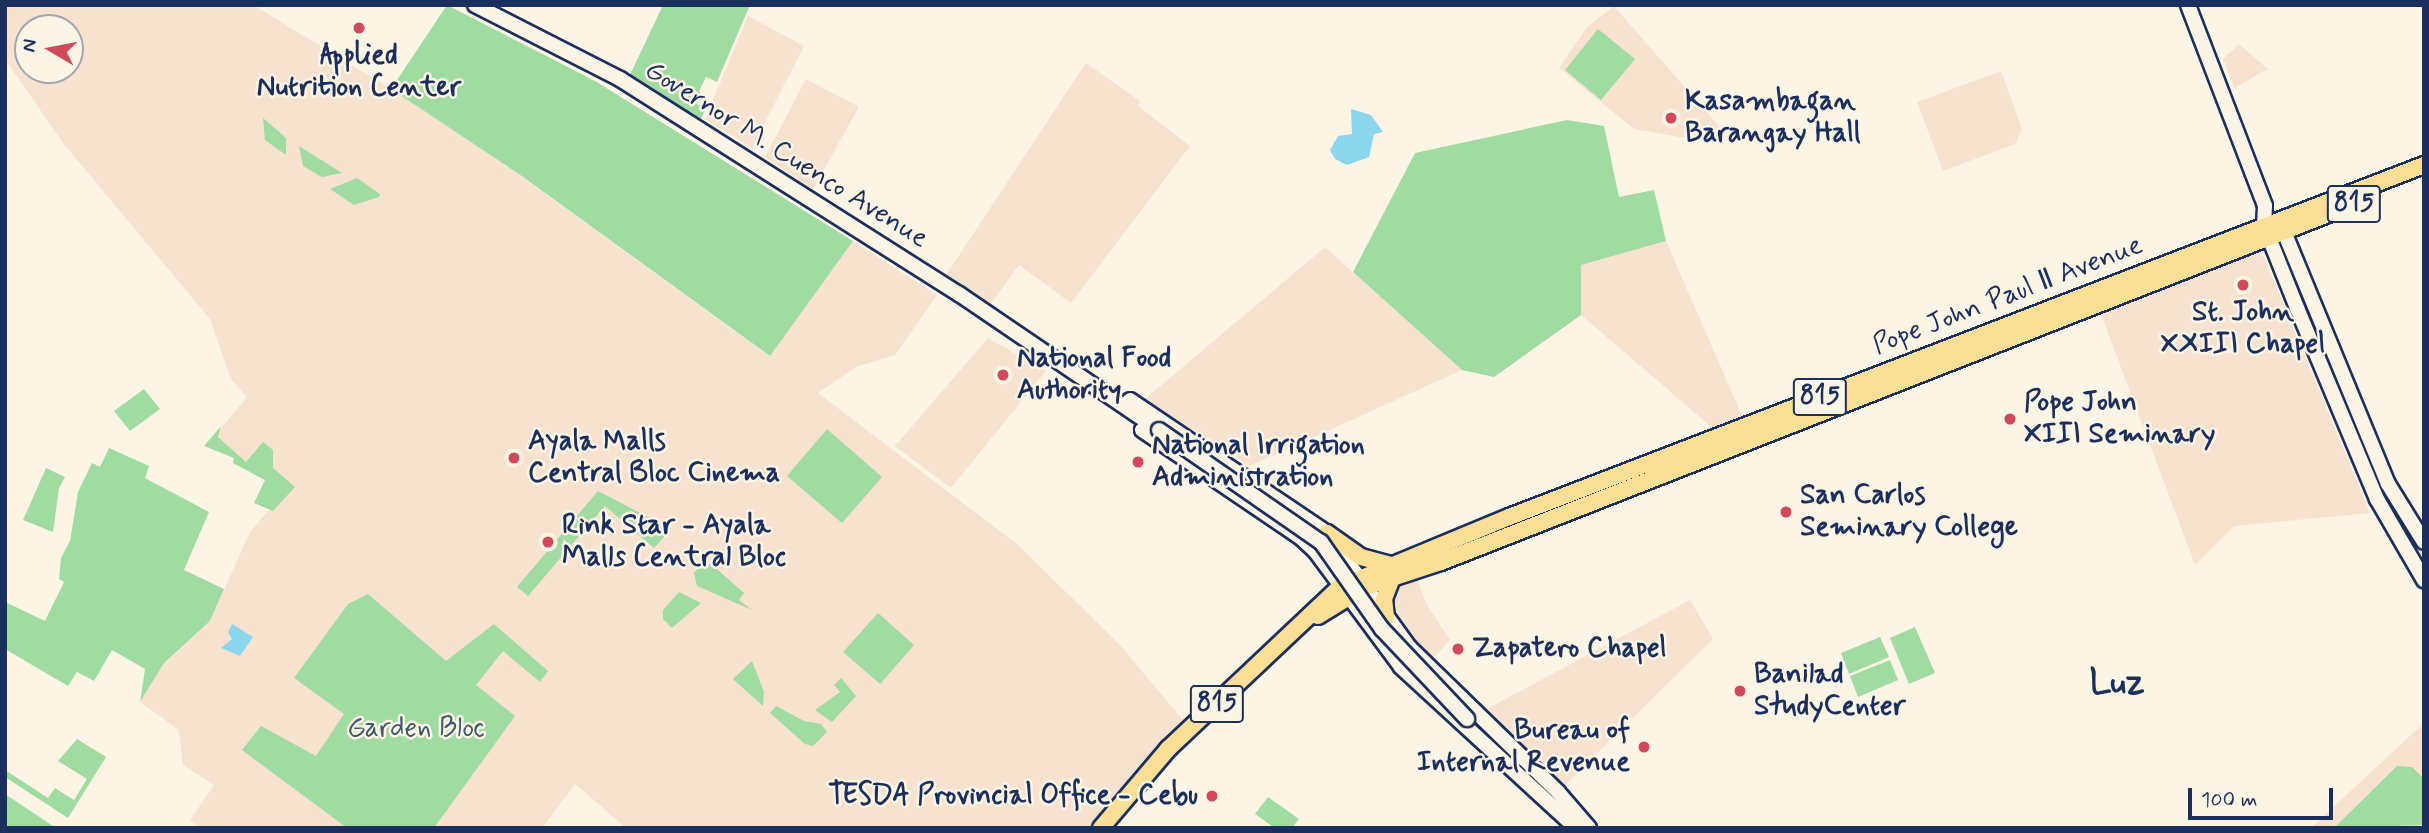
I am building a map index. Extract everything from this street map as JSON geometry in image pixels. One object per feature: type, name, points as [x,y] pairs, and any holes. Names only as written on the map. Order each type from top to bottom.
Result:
[{"type":"main road","name":"Governor M. Cuenco Avenue","points":[[475,5],[620,79],[1062,363],[1321,542],[1382,629],[1467,719],[1582,828]]},
{"type":"main road","points":[[2188,5],[2376,499],[2424,580]]},
{"type":"main road","name":"Pope John Paul Ⅱ Avenue","points":[[1344,592],[1362,582],[2274,228],[2424,165]]},
{"type":"main road","name":"Pope John Paul Ⅱ Avenue","points":[[2274,228],[2424,177]]},
{"type":"main road","points":[[2274,228],[2388,484],[2424,542]]},
{"type":"main road","name":"Governor M. Cuenco Avenue","points":[[1062,363],[1165,420],[1327,533],[1388,621],[1589,828]]},
{"type":"main road","name":"Governor M. Cuenco Avenue","points":[[1062,363],[1068,376],[1310,546],[1377,638],[1459,725],[1576,828]]},
{"type":"main road","points":[[1310,546],[1322,544],[1327,533],[1365,559],[1391,571],[1384,599],[1388,621],[1379,628],[1377,638]]},
{"type":"main road","name":"815","points":[[1101,828],[1168,749],[1304,624],[1344,592]]},
{"type":"shaded area","points":[[5,5],[253,5],[391,89],[522,177],[769,356],[853,241],[937,295],[895,355],[856,367],[818,393],[1017,544],[1120,645],[1183,720],[1088,828],[626,828],[575,784],[542,828],[201,828],[190,820],[214,785],[183,765],[179,730],[140,702],[164,663],[210,621],[250,532],[283,493],[214,437],[247,397],[231,379],[210,319],[63,143],[22,84],[84,84],[84,14],[14,14],[14,72],[5,59]]},
{"type":"shaded area","points":[[1614,6],[1724,132],[1713,143],[1634,129],[1559,68],[1587,27]]},
{"type":"shaded area","points":[[748,16],[804,46],[752,148],[705,119]]},
{"type":"shaded area","points":[[2239,44],[2268,69],[2234,88],[2223,59]]},
{"type":"shaded area","points":[[1086,63],[1140,101],[1138,106],[1190,146],[1071,303],[1019,265],[990,305],[946,275]]},
{"type":"shaded area","points":[[2001,71],[2022,129],[2015,144],[1943,171],[1917,102]]},
{"type":"shaded area","points":[[806,79],[859,107],[813,189],[765,157]]},
{"type":"shaded area","points":[[1666,241],[1743,418],[1716,431],[1581,315],[1581,265]]},
{"type":"shaded area","points":[[1325,247],[1462,370],[1250,466],[1145,399]]},
{"type":"shaded area","points":[[2251,250],[2264,257],[2370,513],[2234,526],[2195,565],[2099,309]]},
{"type":"shaded area","points":[[988,338],[1046,371],[951,488],[895,446]]},
{"type":"shaded area","points":[[1416,576],[1427,605],[1450,640],[1433,659],[1393,616],[1389,601],[1395,584]]},
{"type":"shaded area","points":[[1690,600],[1713,639],[1565,785],[1485,710]]},
{"type":"shaded area","points":[[2424,724],[2424,828],[2311,828],[2413,733]]},
{"type":"green space","points":[[447,5],[595,81],[853,241],[770,356],[523,177],[391,89]]},
{"type":"green space","points":[[663,5],[750,5],[717,82],[706,77],[699,91],[702,94],[697,104],[706,109],[699,122],[628,79]]},
{"type":"green space","points":[[1598,29],[1635,59],[1601,100],[1565,70]]},
{"type":"green space","points":[[263,118],[286,138],[286,155],[265,140]]},
{"type":"green space","points":[[1567,120],[1604,126],[1619,197],[1654,190],[1666,241],[1581,265],[1581,315],[1494,377],[1462,370],[1353,272],[1415,153]]},
{"type":"green space","points":[[299,146],[342,173],[322,177],[303,166]]},
{"type":"green space","points":[[357,178],[380,194],[379,197],[354,205],[330,189]]},
{"type":"green space","points":[[144,389],[160,409],[130,431],[114,411]]},
{"type":"green space","points":[[221,426],[218,437],[246,462],[263,442],[273,450],[273,468],[295,487],[273,511],[254,503],[265,480],[233,463],[234,458],[204,446]]},
{"type":"green space","points":[[827,429],[882,477],[842,523],[787,476]]},
{"type":"green space","points":[[109,448],[149,466],[145,478],[209,512],[184,570],[224,589],[210,621],[164,663],[140,702],[145,669],[112,650],[94,681],[77,672],[68,686],[5,649],[5,602],[45,621],[64,582],[59,579],[61,558],[70,541],[78,492],[92,463],[100,467]]},
{"type":"green space","points":[[46,468],[65,477],[59,488],[53,532],[23,520]]},
{"type":"green space","points":[[598,491],[671,529],[654,548],[605,506],[528,596],[517,587]]},
{"type":"green space","points":[[711,564],[744,593],[739,600],[752,610],[697,586],[694,573],[701,565]]},
{"type":"green space","points":[[679,592],[701,603],[672,628],[663,619],[663,610]]},
{"type":"green space","name":"Garden Bloc","points":[[368,594],[446,661],[494,624],[548,671],[540,682],[503,651],[476,685],[515,716],[434,828],[347,828],[242,750],[261,726],[316,756],[344,714],[294,678],[348,604]]},
{"type":"green space","points":[[878,613],[914,645],[880,684],[843,652]]},
{"type":"green space","points":[[1915,627],[1935,673],[1909,684],[1890,638]]},
{"type":"green space","points":[[1880,637],[1889,657],[1849,674],[1841,653]]},
{"type":"green space","points":[[1890,660],[1898,680],[1858,697],[1850,676]]},
{"type":"green space","points":[[752,661],[764,692],[763,706],[733,679]]},
{"type":"green space","points":[[841,678],[856,696],[832,722],[815,710],[840,692],[834,685]]},
{"type":"green space","points":[[776,706],[804,721],[821,724],[827,732],[813,746],[805,744],[770,713]]},
{"type":"green space","points":[[77,739],[106,757],[68,818],[5,777],[5,770],[48,798],[55,788],[74,800],[87,779],[58,761]]},
{"type":"green space","points":[[2397,766],[2412,767],[2424,779],[2424,825],[2334,828]]},
{"type":"green space","points":[[5,794],[56,828],[5,828]]},
{"type":"green space","points":[[1268,797],[1299,819],[1292,828],[1275,828],[1255,814]]},
{"type":"water","points":[[1351,109],[1371,115],[1383,132],[1374,134],[1369,157],[1347,165],[1335,159],[1330,150],[1338,136],[1352,134]]},
{"type":"water","points":[[232,624],[253,637],[240,656],[221,648],[232,639],[228,632]]},
{"type":"place","name":"Applied Nutrition Center","points":[[359,28]]},
{"type":"place","name":"Kasambagan Barangay Hall","points":[[1671,118]]},
{"type":"place","name":"St. John XXIII Chapel","points":[[2243,285]]},
{"type":"place","name":"National Food Authority","points":[[1003,375]]},
{"type":"place","name":"Pope John XIII Seminary","points":[[2010,419]]},
{"type":"place","name":"Ayala Malls Central Bloc Cinema","points":[[514,458]]},
{"type":"place","name":"National Irrigation Administration","points":[[1138,462]]},
{"type":"place","name":"San Carlos Seminary College","points":[[1786,512]]},
{"type":"place","name":"Rink Star - Ayala Malls Central Bloc","points":[[548,542]]},
{"type":"place","name":"Zapatero Chapel","points":[[1458,649]]},
{"type":"place","name":"Banilad StudyCenter","points":[[1740,691]]},
{"type":"place","name":"Bureau of Internal Revenue","points":[[1644,747]]},
{"type":"place","name":"TESDA Provincial Office - Cebu","points":[[1212,796]]},
{"type":"district","name":"Luz","points":[[2117,683]]}]
